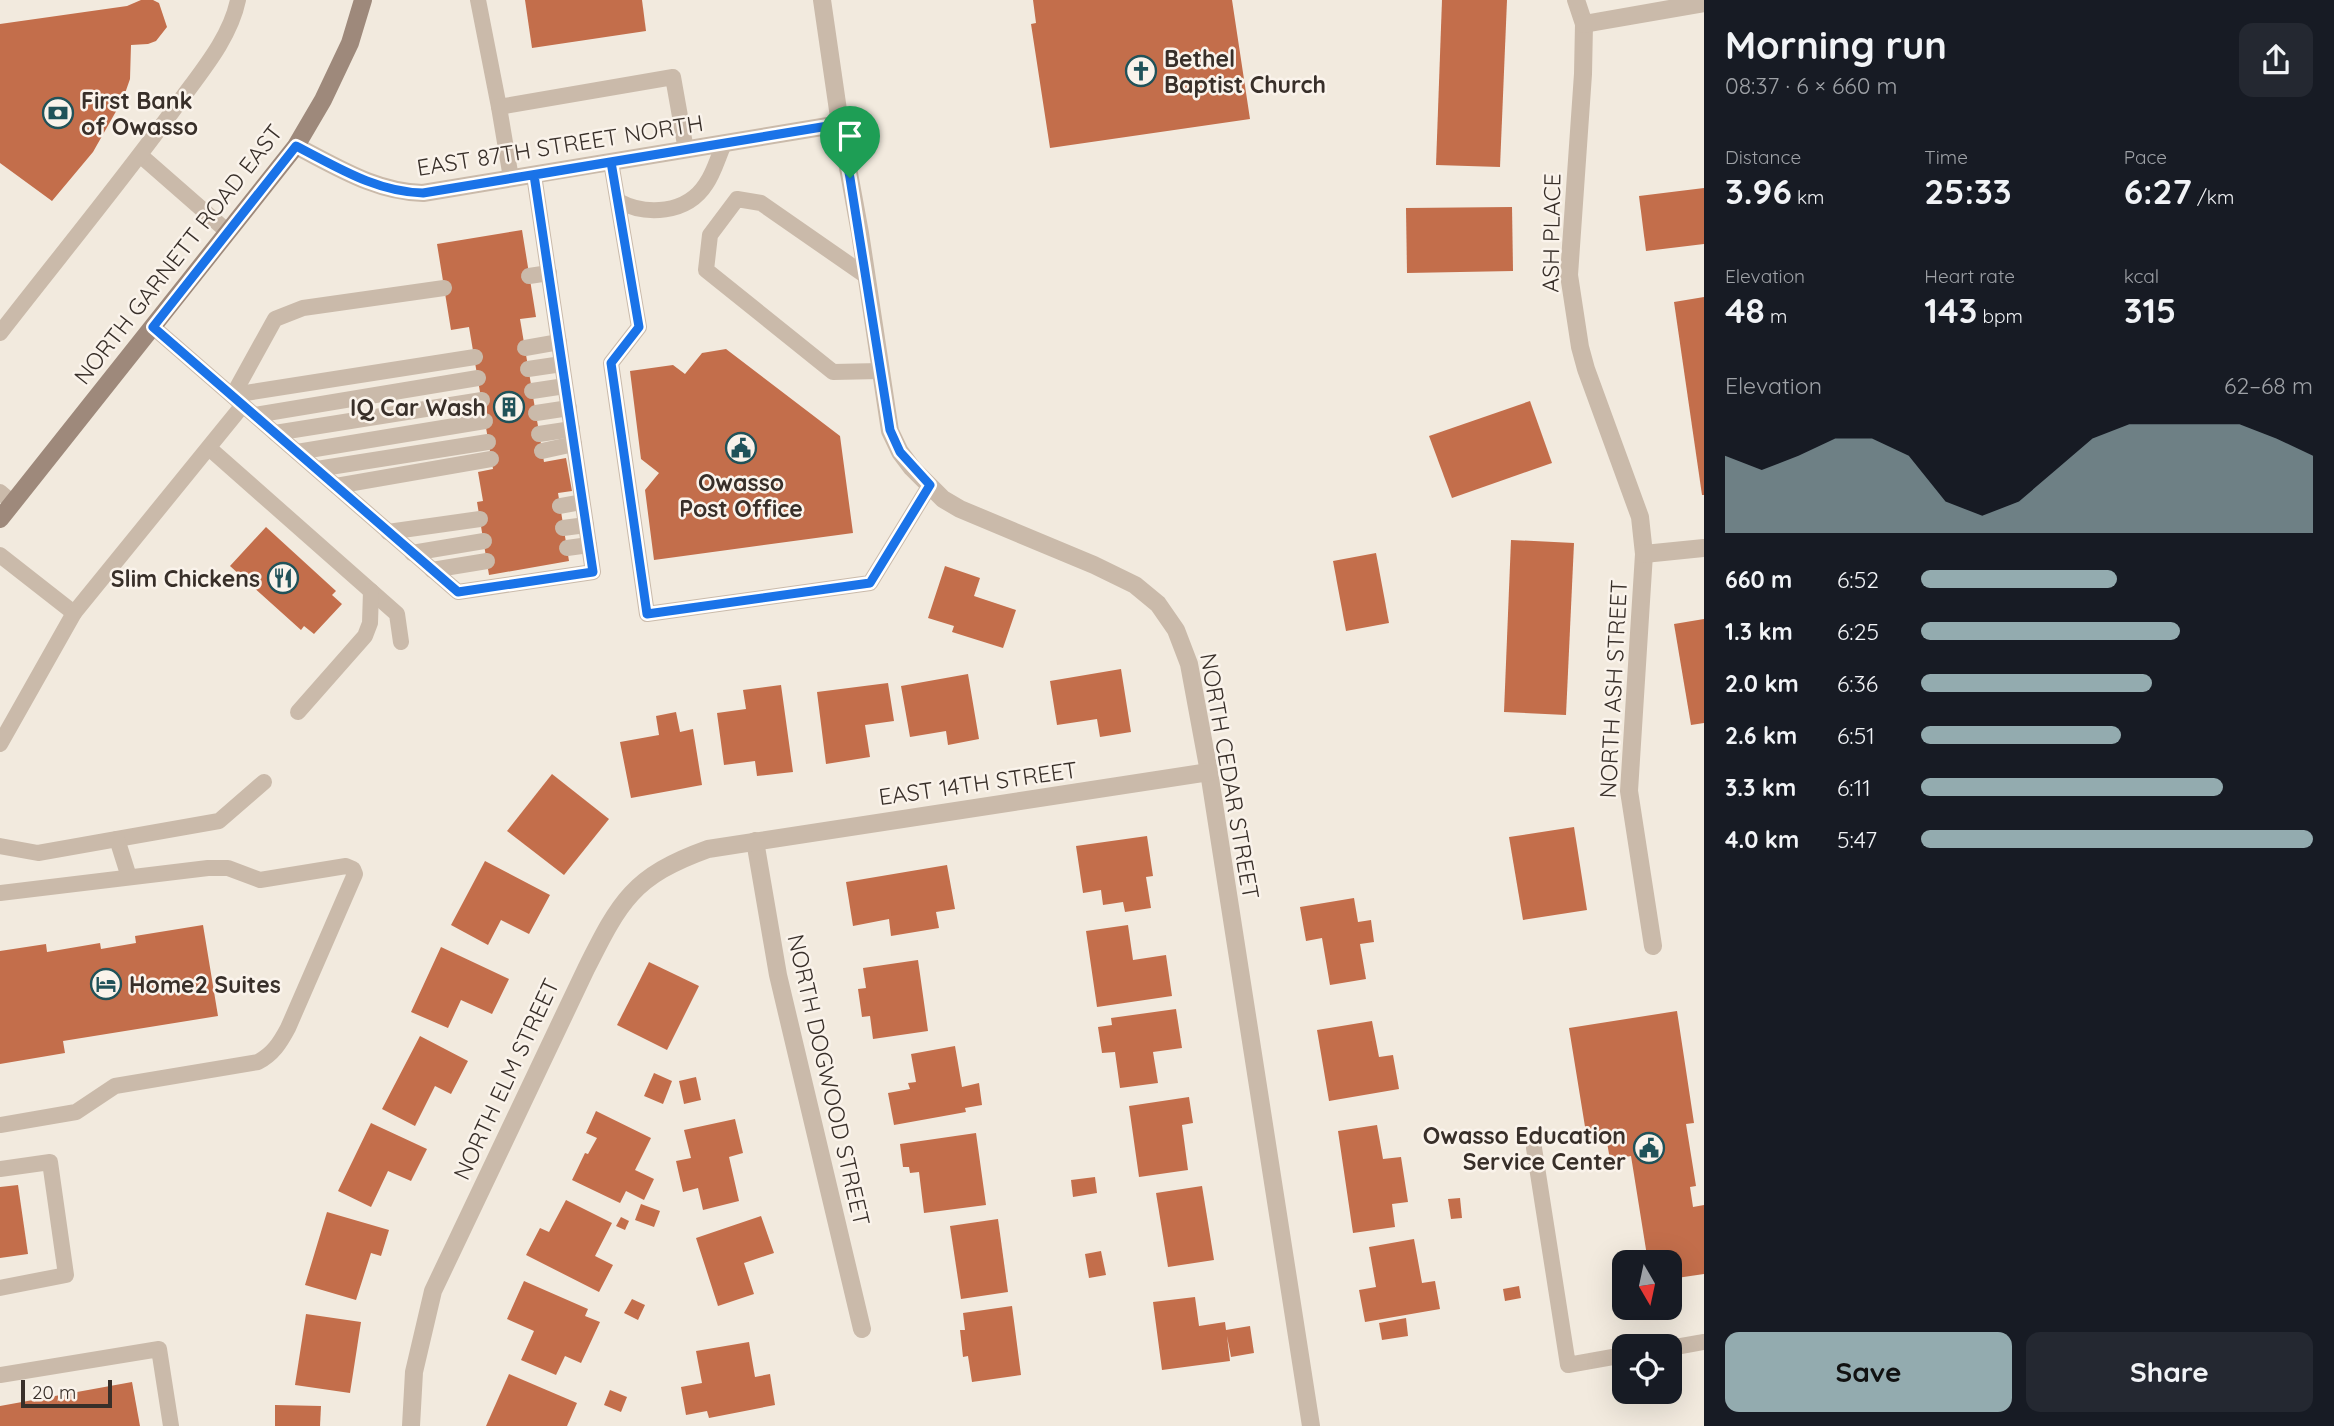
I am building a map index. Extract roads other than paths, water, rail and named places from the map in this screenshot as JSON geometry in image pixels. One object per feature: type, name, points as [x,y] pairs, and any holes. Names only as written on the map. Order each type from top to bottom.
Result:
[{"type":"main road","name":"NORTH GARNETT ROAD EAST","points":[[0,519],[6,497],[153,327],[296,146],[323,100],[351,43],[363,0]]},
{"type":"street","name":"NORTH CEDAR STREET","points":[[822,0],[890,430],[900,452],[943,499],[960,509],[1135,585],[1158,604],[1176,630],[1189,664],[1209,772],[1311,1426]]},
{"type":"street","name":"ASH PLACE","points":[[1576,0],[1584,24],[1583,74],[1569,275],[1586,369],[1640,517]]},
{"type":"street","points":[[1584,24],[1704,2]]},
{"type":"street","name":"EAST 87TH STREET NORTH","points":[[296,146],[354,177],[398,191],[423,193],[840,124]]},
{"type":"street","name":"NORTH ASH STREET","points":[[1640,517],[1644,554],[1629,792],[1653,946]]},
{"type":"street","points":[[1644,554],[1704,548]]},
{"type":"street","name":"EAST 14TH STREET","points":[[755,841],[1209,772]]},
{"type":"street","name":"NORTH DOGWOOD STREET","points":[[755,841],[778,975],[862,1329]]},
{"type":"street","name":"NORTH ELM STREET","points":[[411,1426],[414,1371],[433,1291],[612,918],[634,889],[658,871],[708,849],[755,841]]},
{"type":"lane","points":[[0,333],[140,155],[233,23],[238,0]]},
{"type":"lane","points":[[478,0],[510,178]]},
{"type":"lane","points":[[499,107],[673,77],[686,150]]},
{"type":"lane","points":[[618,201],[642,211],[676,208],[690,201],[708,182],[724,144]]},
{"type":"lane","points":[[140,155],[228,232]]},
{"type":"lane","points":[[611,162],[639,327],[611,363],[647,614],[870,583],[930,485]]},
{"type":"lane","points":[[153,327],[458,592],[593,572],[534,175]]},
{"type":"lane","points":[[866,276],[761,203],[737,200],[710,235],[706,270],[833,372],[880,371]]},
{"type":"lane","points":[[529,276],[549,273]]},
{"type":"lane","points":[[0,744],[74,613],[243,405],[275,319],[303,309],[444,288]]},
{"type":"lane","points":[[525,348],[559,342]]},
{"type":"lane","points":[[243,405],[475,357]]},
{"type":"lane","points":[[528,369],[562,364]]},
{"type":"lane","points":[[243,405],[478,378]]},
{"type":"lane","points":[[532,391],[565,386]]},
{"type":"lane","points":[[275,433],[482,400]]},
{"type":"lane","points":[[536,413],[569,408]]},
{"type":"lane","points":[[297,452],[485,421]]},
{"type":"lane","points":[[540,442],[573,437]]},
{"type":"lane","points":[[317,469],[488,442]]},
{"type":"lane","points":[[209,448],[397,614],[401,642]]},
{"type":"lane","points":[[336,486],[491,458]]},
{"type":"lane","points":[[560,506],[582,502]]},
{"type":"lane","points":[[388,532],[480,519]]},
{"type":"lane","points":[[564,528],[586,524]]},
{"type":"lane","points":[[412,553],[484,541]]},
{"type":"lane","points":[[567,548],[589,544]]},
{"type":"lane","points":[[0,555],[74,613]]},
{"type":"lane","points":[[432,570],[487,561]]},
{"type":"lane","points":[[298,712],[365,636],[370,624],[371,591]]},
{"type":"lane","points":[[0,846],[38,853],[219,821],[264,782]]},
{"type":"lane","points":[[117,839],[129,877]]},
{"type":"lane","points":[[0,893],[208,868],[228,868],[260,880],[346,866],[353,869],[355,874],[288,1028],[279,1045],[267,1057],[258,1062],[115,1086],[76,1112],[0,1125]]},
{"type":"lane","points":[[1534,1148],[1568,1364],[1612,1357]]},
{"type":"lane","points":[[0,1170],[50,1162],[65,1275],[0,1287]]},
{"type":"lane","points":[[1682,1346],[1704,1342]]},
{"type":"lane","points":[[0,1375],[159,1349],[171,1426]]},
{"type":"place","name":"Bethel Baptist Church","points":[[1141,71]]},
{"type":"place","name":"First Bank of Owasso","points":[[58,113]]},
{"type":"place","name":"IQ Car Wash","points":[[509,407]]},
{"type":"place","name":"Owasso Post Office","points":[[741,448]]},
{"type":"place","name":"Slim Chickens","points":[[283,578]]},
{"type":"place","name":"Home2 Suites","points":[[106,984]]},
{"type":"place","name":"Owasso Education Service Center","points":[[1649,1148]]}]
